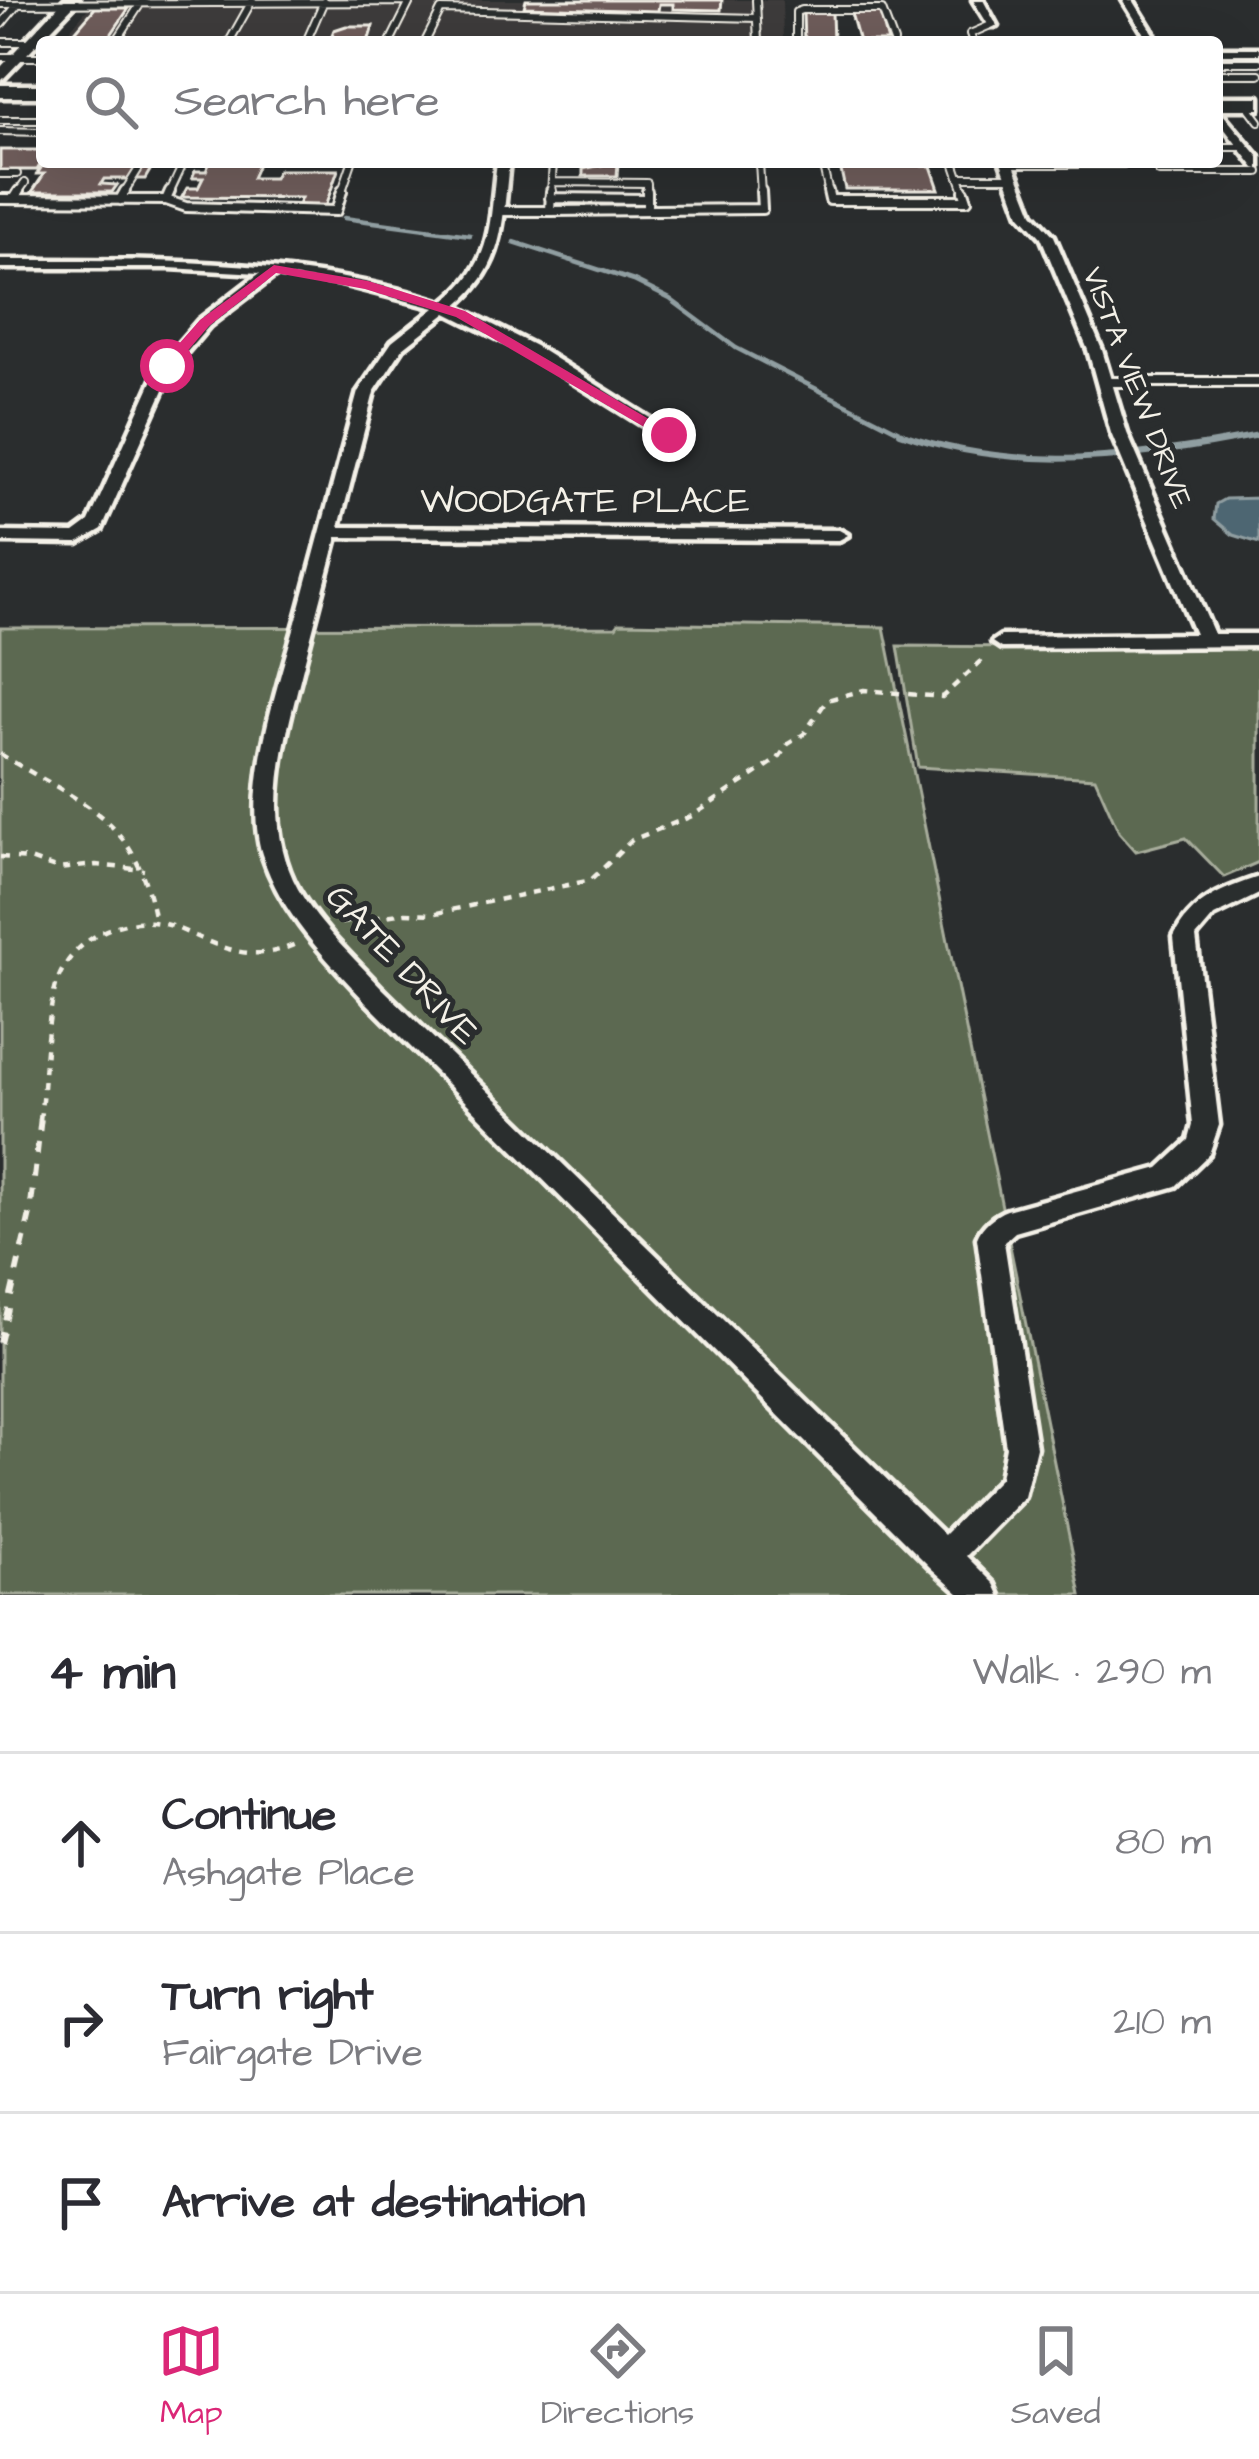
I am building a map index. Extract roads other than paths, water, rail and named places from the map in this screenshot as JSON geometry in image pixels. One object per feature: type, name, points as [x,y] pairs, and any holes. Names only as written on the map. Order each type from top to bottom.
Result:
[{"type":"main road","points":[[46,36],[70,2]]},
{"type":"main road","points":[[0,77],[9,57]]},
{"type":"main road","points":[[0,91],[36,92]]},
{"type":"main road","points":[[0,102],[36,102]]},
{"type":"main road","points":[[1223,105],[1257,108]]},
{"type":"street","points":[[978,0],[993,24]]},
{"type":"street","points":[[1128,0],[1150,36]]},
{"type":"street","points":[[1223,51],[1258,55]]},
{"type":"street","points":[[1223,115],[1259,168]]},
{"type":"street","name":"GATE DRIVE","points":[[502,168],[484,269],[466,291],[397,345],[366,392],[284,700],[268,784],[268,827],[277,868],[317,934],[374,995],[983,1595]]},
{"type":"street","name":"VISTA VIEW DRIVE","points":[[1009,168],[1027,214],[1047,236],[1126,446],[1207,640]]},
{"type":"street","points":[[0,264],[274,269],[368,285],[443,307],[669,435]]},
{"type":"street","points":[[0,537],[78,538],[96,525],[167,366],[204,323],[274,269]]},
{"type":"street","name":"WOODGATE PLACE","points":[[330,532],[838,536]]},
{"type":"street","points":[[1001,642],[1259,640]]},
{"type":"street","points":[[943,1558],[1013,1486],[1021,1447],[989,1238],[1007,1222],[1167,1178],[1200,1146],[1206,1125],[1185,937],[1192,917],[1259,885]]},
{"type":"lane","points":[[120,36],[143,0]]},
{"type":"lane","points":[[428,36],[446,0]]},
{"type":"lane","points":[[756,0],[758,36]]},
{"type":"lane","points":[[233,36],[252,1]]},
{"type":"lane","points":[[308,36],[323,1]]},
{"type":"lane","points":[[0,4],[410,1],[393,36]]},
{"type":"lane","points":[[0,26],[18,4]]},
{"type":"lane","points":[[442,10],[758,18]]},
{"type":"lane","points":[[796,36],[798,10],[882,10],[892,36]]},
{"type":"lane","points":[[971,36],[993,24]]},
{"type":"lane","points":[[0,42],[36,49]]},
{"type":"lane","points":[[1223,61],[1258,55]]},
{"type":"lane","points":[[1223,74],[1259,74]]},
{"type":"lane","points":[[0,120],[36,120]]},
{"type":"lane","points":[[0,131],[36,131]]},
{"type":"lane","points":[[1223,147],[1243,147]]},
{"type":"lane","points":[[121,200],[139,168]]},
{"type":"lane","points":[[166,200],[181,168]]},
{"type":"lane","points":[[0,199],[166,200],[186,207],[336,211],[350,168]]},
{"type":"lane","points":[[550,211],[553,168]]},
{"type":"lane","points":[[497,211],[761,209],[759,168]]},
{"type":"lane","points":[[823,168],[830,200],[967,200],[956,168]]},
{"type":"lane","points":[[959,177],[1009,168]]},
{"type":"lane","points":[[1160,172],[1259,168]]},
{"type":"lane","points":[[0,174],[17,174]]},
{"type":"lane","points":[[552,182],[647,183],[647,209]]},
{"type":"lane","points":[[14,199],[25,183]]},
{"type":"lane","points":[[550,198],[647,199]]},
{"type":"lane","points":[[1105,382],[1259,382]]},
{"type":"water","points":[[1259,498],[1259,543],[1233,535],[1214,519],[1216,504],[1225,499]]},
{"type":"waterway","points":[[344,218],[470,235]]},
{"type":"waterway","points":[[514,242],[634,281],[670,299],[736,348],[907,435]]},
{"type":"waterway","points":[[900,433],[907,435]]},
{"type":"waterway","points":[[907,435],[989,454],[1079,458],[1124,456],[1259,435]]}]
